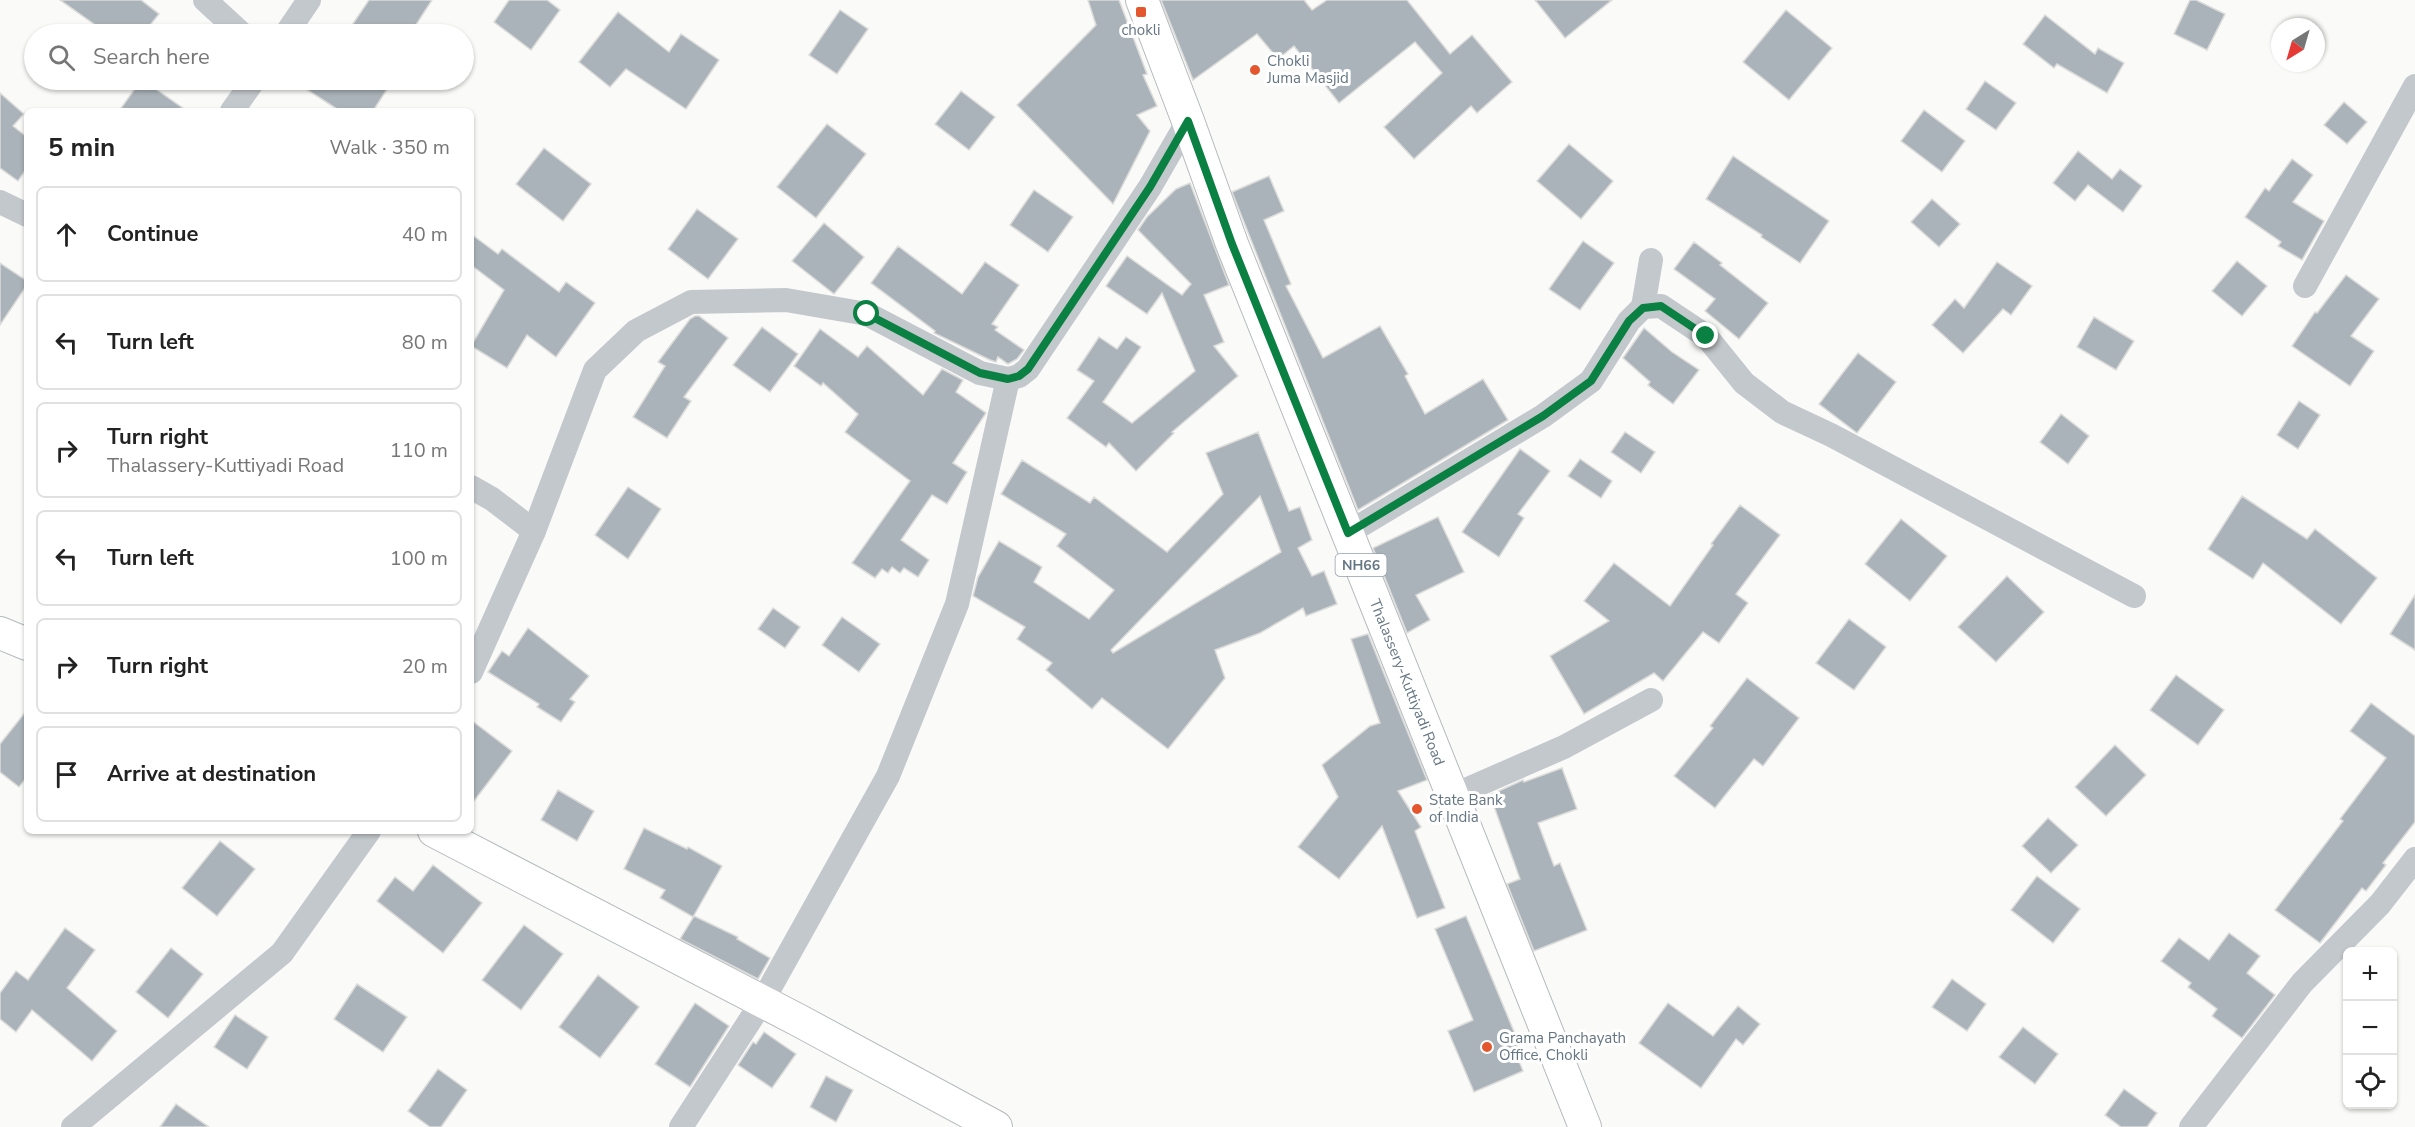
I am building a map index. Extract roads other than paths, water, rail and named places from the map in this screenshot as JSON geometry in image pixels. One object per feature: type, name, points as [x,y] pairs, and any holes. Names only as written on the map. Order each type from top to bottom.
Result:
[{"type":"main road","name":"Thalassery-Kuttiyadi Road","points":[[1142,0],[1232,244],[1585,1127]]},
{"type":"main road","points":[[0,633],[24,643]]},
{"type":"main road","points":[[440,834],[996,1127]]},
{"type":"street","points":[[205,0],[231,24]]},
{"type":"street","points":[[293,24],[309,0]]},
{"type":"street","points":[[2305,286],[2415,86]]},
{"type":"street","points":[[234,108],[247,90]]},
{"type":"street","points":[[474,665],[534,531],[595,370],[636,331],[691,302],[786,300],[867,314],[980,373],[1008,379],[1019,376],[1028,369],[1150,187],[1188,121]]},
{"type":"street","points":[[0,202],[24,214]]},
{"type":"street","points":[[1643,308],[1651,260]]},
{"type":"street","points":[[1348,533],[1543,416],[1591,381],[1629,321],[1643,308],[1661,306],[1706,336],[1744,382],[1782,412],[1831,435],[2134,596]]},
{"type":"street","points":[[681,1127],[762,1002],[888,776],[952,614],[1008,379]]},
{"type":"street","points":[[474,489],[492,499],[534,531]]},
{"type":"street","points":[[1452,796],[1564,747],[1651,700]]},
{"type":"street","points":[[73,1127],[282,953],[367,834]]},
{"type":"street","points":[[2191,1127],[2302,983],[2380,904],[2415,859]]},
{"type":"place","name":"chokli","points":[[1141,12]]},
{"type":"place","name":"Chokli Juma Masjid","points":[[1255,70]]},
{"type":"place","name":"State Bank of India","points":[[1417,809]]},
{"type":"place","name":"Grama Panchayath Office, Chokli","points":[[1487,1047]]}]
